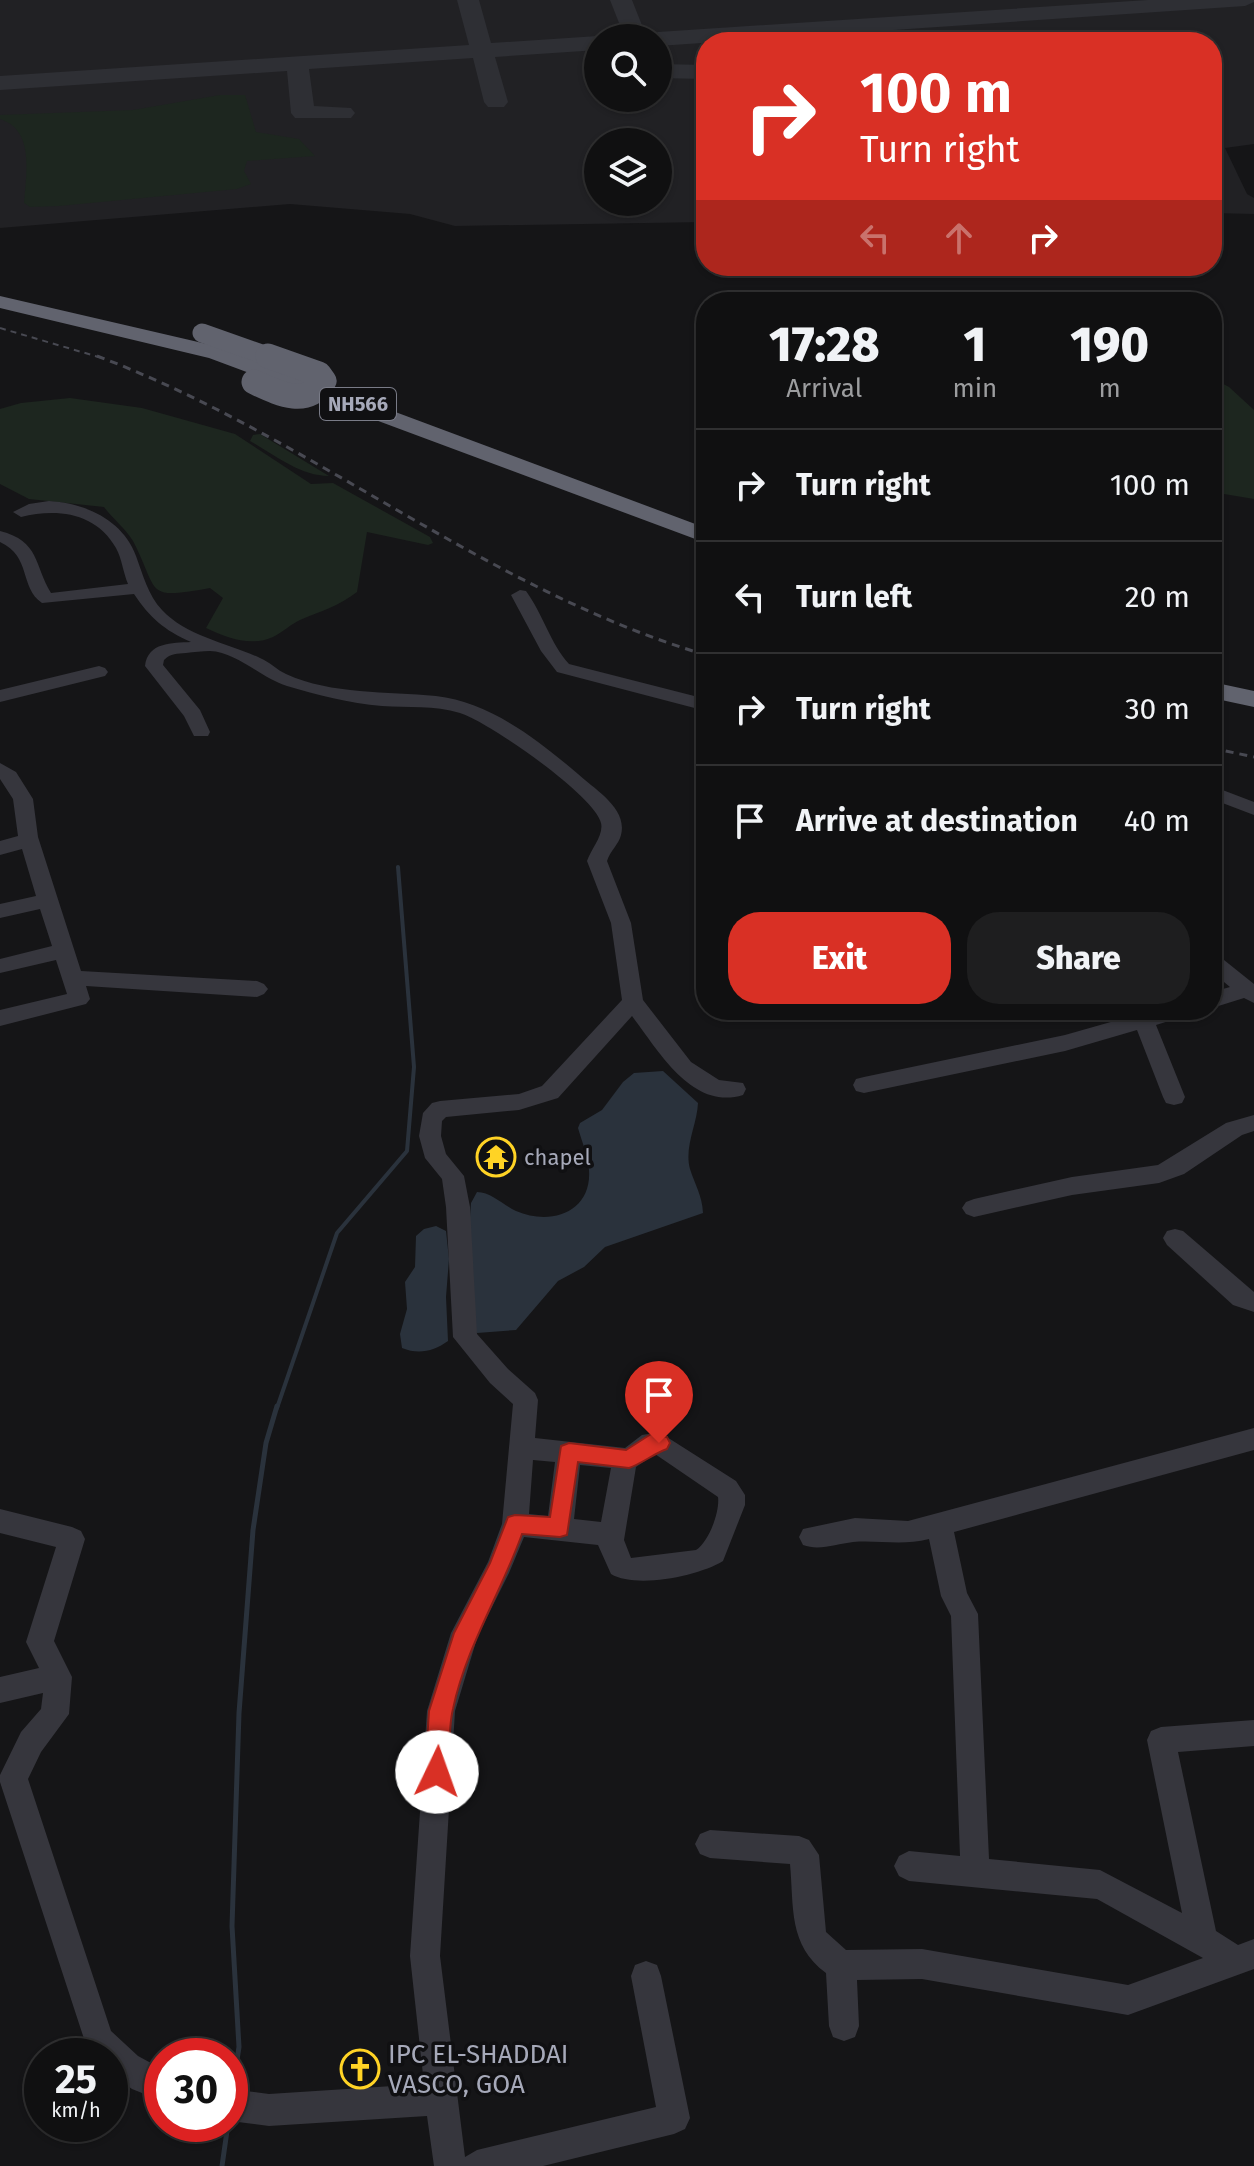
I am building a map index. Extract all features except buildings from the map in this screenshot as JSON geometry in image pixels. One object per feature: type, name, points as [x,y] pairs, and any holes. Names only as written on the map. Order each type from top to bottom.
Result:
[{"type":"highway","points":[[0,286],[202,333],[319,374],[324,383],[306,396],[286,397],[200,362],[0,310]]},
{"type":"highway","name":"NH566","points":[[0,293],[142,323],[257,356],[696,521]]},
{"type":"highway","name":"NH566","points":[[0,302],[216,353],[696,532]]},
{"type":"highway","points":[[1222,692],[1254,699]]},
{"type":"highway","points":[[1222,703],[1254,710]]},
{"type":"street","points":[[21,512],[31,507],[53,506],[69,507],[91,516],[116,534],[126,551],[139,588],[156,614],[174,628],[217,645],[280,678],[322,690],[381,700],[438,702],[468,709],[506,729],[546,757],[606,809],[612,826],[611,837],[603,844],[597,861],[621,923],[633,1002],[683,1068],[715,1088],[735,1089]]},
{"type":"street","points":[[0,536],[20,543],[28,553],[42,595],[48,599],[139,588]]},
{"type":"street","points":[[520,595],[530,607],[550,655],[563,668],[696,702]]},
{"type":"street","points":[[201,732],[193,714],[154,666],[155,658],[165,649],[217,645]]},
{"type":"street","points":[[0,696],[99,672]]},
{"type":"street","points":[[0,769],[24,795],[28,837],[79,999],[0,1018]]},
{"type":"street","points":[[1222,796],[1254,809]]},
{"type":"street","points":[[0,848],[25,841],[28,837]]},
{"type":"street","points":[[0,911],[48,900]]},
{"type":"street","points":[[0,966],[64,951]]},
{"type":"street","points":[[1222,969],[1251,993]]},
{"type":"street","points":[[72,978],[257,989]]},
{"type":"street","points":[[1222,998],[1251,993]]},
{"type":"street","points":[[450,2166],[425,1956],[441,1711],[465,1633],[500,1565],[515,1524],[526,1400],[499,1376],[465,1337],[458,1207],[453,1176],[436,1158],[430,1136],[431,1119],[440,1109],[499,1106],[550,1092],[633,1002]]},
{"type":"street","points":[[864,1085],[1065,1043],[1147,1020]]},
{"type":"street","points":[[1144,1021],[1174,1097]]},
{"type":"street","points":[[974,1208],[1072,1186],[1159,1174],[1176,1168],[1234,1129],[1254,1123]]},
{"type":"street","points":[[1175,1238],[1241,1298],[1254,1302]]},
{"type":"street","points":[[812,1537],[855,1530],[908,1533],[1254,1439]]},
{"type":"street","points":[[515,1524],[605,1534],[611,1540],[620,1566],[627,1570],[700,1561],[714,1553],[732,1505],[732,1495],[727,1489],[659,1443],[651,1443],[625,1459],[524,1448]]},
{"type":"street","points":[[560,1528],[569,1452]]},
{"type":"street","points":[[611,1540],[625,1459]]},
{"type":"street","points":[[0,1521],[72,1539],[40,1642],[58,1677],[55,1714],[31,1742],[13,1778],[99,2040],[119,2063],[144,2079]]},
{"type":"street","points":[[939,1525],[954,1596],[964,1614],[975,1873]]},
{"type":"street","points":[[0,1690],[58,1677]]},
{"type":"street","points":[[1203,1940],[1161,1740],[1254,1733]]},
{"type":"street","points":[[710,1844],[799,1850],[804,1855],[812,1937],[822,1951],[841,1965],[922,1964],[1128,2000],[1244,1958]]},
{"type":"street","points":[[909,1866],[1100,1885],[1203,1940],[1244,1958]]},
{"type":"street","points":[[841,1965],[844,2026]]},
{"type":"street","points":[[477,2166],[674,2118],[646,1976]]},
{"type":"street","points":[[248,2107],[269,2110],[441,2099]]},
{"type":"shaded area","points":[[0,0],[1254,0],[1254,144],[1225,148],[1247,194],[1254,198],[1254,214],[1222,213],[1222,32],[696,32],[696,222],[455,226],[410,214],[290,204],[0,228]]},
{"type":"shaded area","points":[[220,95],[245,95],[256,132],[299,139],[315,156],[247,161],[244,171],[251,184],[237,189],[59,206],[30,207],[24,203],[27,167],[24,143],[19,133],[0,119],[0,115],[133,110]]},
{"type":"shaded area","points":[[1222,383],[1254,410],[1254,499],[1222,494]]},
{"type":"shaded area","points":[[70,398],[142,408],[235,434],[311,484],[333,483],[430,537],[433,543],[428,545],[367,532],[357,592],[350,597],[265,640],[239,640],[222,635],[206,628],[223,598],[210,588],[174,593],[156,588],[133,541],[104,507],[29,499],[0,484],[0,409],[21,403]]},
{"type":"shaded area","points":[[260,434],[329,476],[288,464],[250,441],[253,435]]},
{"type":"shaded area","points":[[663,1071],[698,1103],[689,1161],[703,1213],[605,1247],[584,1267],[558,1281],[516,1330],[477,1333],[470,1321],[470,1217],[471,1203],[477,1192],[487,1194],[516,1211],[542,1217],[555,1216],[576,1206],[584,1197],[589,1170],[578,1128],[580,1123],[602,1110],[623,1082],[634,1073]]},
{"type":"shaded area","points":[[436,1226],[446,1231],[449,1259],[446,1297],[448,1341],[426,1351],[408,1350],[402,1348],[400,1334],[407,1309],[405,1282],[415,1267],[416,1236],[424,1229]]},
{"type":"waterway","points":[[277,1408],[337,1233],[407,1151],[414,1067],[398,867]]},
{"type":"waterway","points":[[238,2038],[232,1926],[239,1713],[253,1530],[266,1443],[277,1406]]},
{"type":"waterway","points":[[222,2166],[225,2142]]},
{"type":"taxiway","points":[[468,0],[482,51]]},
{"type":"taxiway","points":[[621,0],[630,24]]},
{"type":"taxiway","points":[[763,32],[1245,0]]},
{"type":"taxiway","points":[[672,38],[696,36]]},
{"type":"taxiway","points":[[482,51],[584,44]]},
{"type":"taxiway","points":[[297,63],[482,51]]},
{"type":"taxiway","points":[[482,51],[496,102]]},
{"type":"taxiway","points":[[0,83],[297,63]]},
{"type":"taxiway","points":[[297,63],[303,113],[343,113]]},
{"type":"taxiway","points":[[672,71],[696,72]]},
{"type":"railway","points":[[0,328],[101,358]]},
{"type":"railway","points":[[97,356],[101,358]]},
{"type":"railway","points":[[101,358],[175,389],[251,427],[548,592],[625,627],[696,652]]},
{"type":"railway","points":[[1222,750],[1254,757]]},
{"type":"place","name":"chapel","points":[[496,1157]]},
{"type":"place","name":"IPC EL-SHADDAI VASCO, GOA","points":[[360,2069]]},
{"type":"route","points":[[437,1772],[441,1711],[465,1633],[500,1565],[515,1524],[560,1528],[569,1452],[629,1459],[651,1443],[659,1443]]}]
